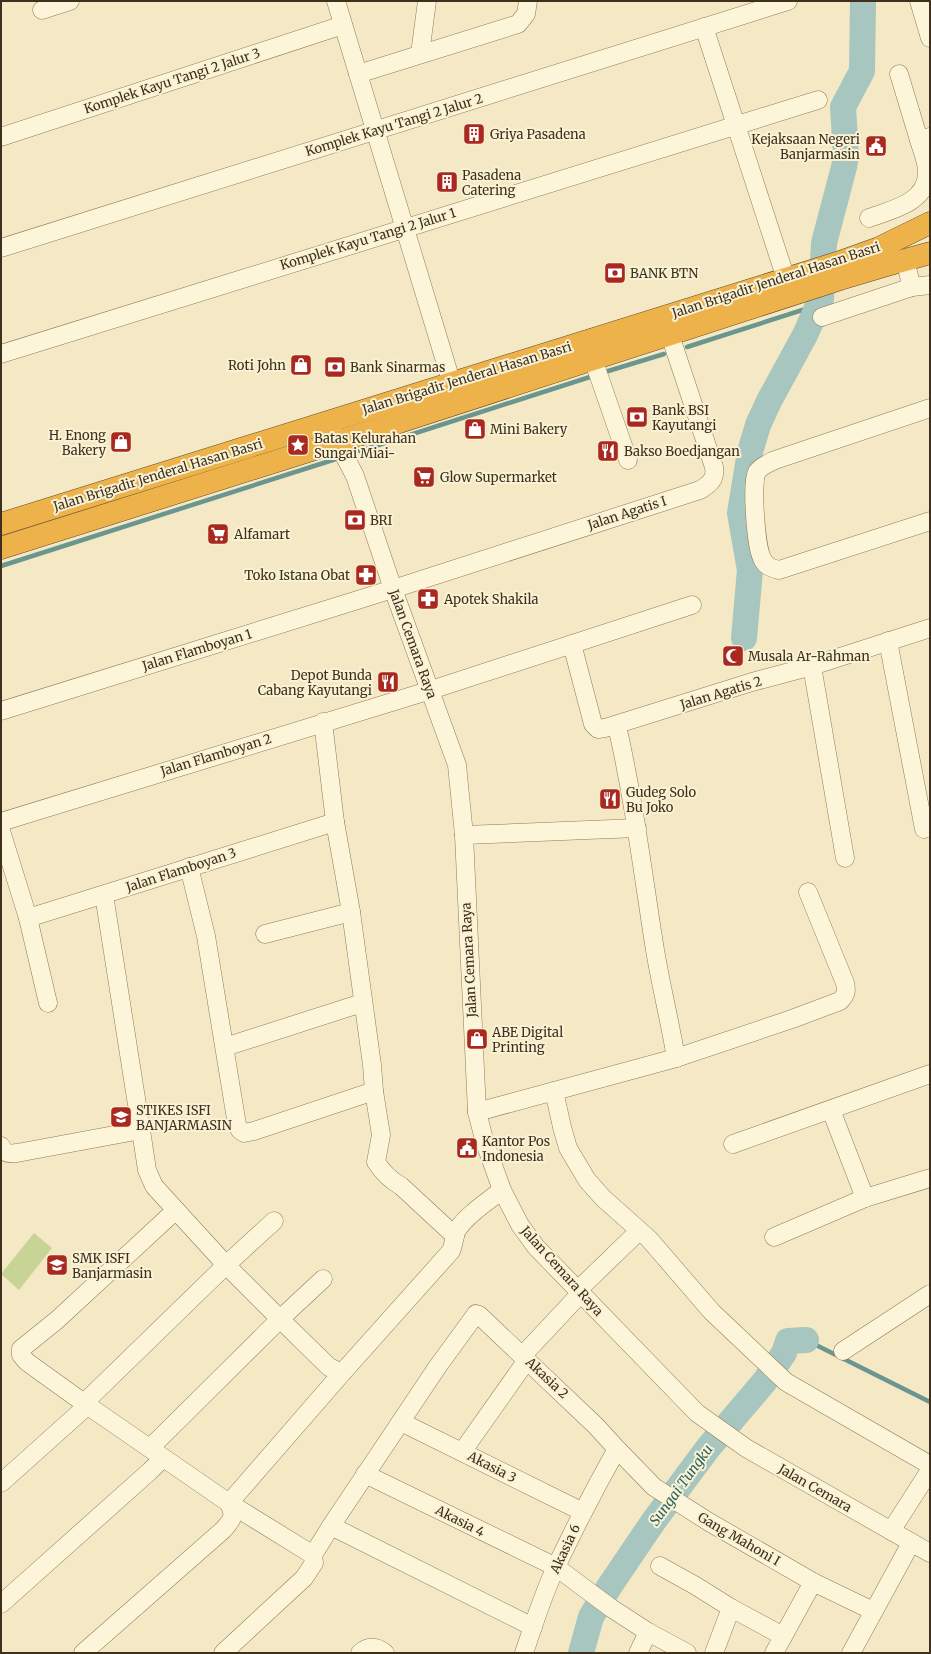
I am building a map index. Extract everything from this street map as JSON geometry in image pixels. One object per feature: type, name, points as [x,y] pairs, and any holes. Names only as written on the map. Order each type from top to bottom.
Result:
[{"type":"highway","name":"Jalan Brigadir Jenderal Hasan Basri","points":[[841,270],[879,248],[930,223]]},
{"type":"highway","name":"Jalan Brigadir Jenderal Hasan Basri","points":[[1,524],[452,384],[616,341],[744,302],[841,270],[905,261],[930,253]]},
{"type":"highway","name":"Jalan Brigadir Jenderal Hasan Basri","points":[[1,548],[338,442],[593,359],[616,341],[670,335],[744,302],[786,280],[809,281]]},
{"type":"street","points":[[42,10],[70,1]]},
{"type":"street","points":[[336,1],[452,384]]},
{"type":"street","points":[[420,54],[427,1]]},
{"type":"street","points":[[358,74],[518,24],[526,14],[528,1]]},
{"type":"street","name":"Komplek Kayu Tangi 2 Jalur 2","points":[[1,248],[375,132],[788,1]]},
{"type":"street","points":[[919,1],[927,18],[930,38]]},
{"type":"street","name":"Komplek Kayu Tangi 2 Jalur 3","points":[[1,137],[343,25]]},
{"type":"street","points":[[704,27],[786,280]]},
{"type":"street","points":[[869,218],[911,201],[923,190],[927,174],[925,138],[899,74]]},
{"type":"street","name":"Komplek Kayu Tangi 2 Jalur 1","points":[[1,354],[818,100]]},
{"type":"street","points":[[822,317],[921,286],[905,261]]},
{"type":"street","name":"Jalan Agatis I","points":[[393,589],[692,492],[709,484],[714,476],[714,467],[670,335]]},
{"type":"street","points":[[593,359],[628,460]]},
{"type":"street","points":[[930,408],[788,457],[775,460],[762,467],[757,472],[755,482],[758,547],[761,558],[769,567],[779,570],[930,521]]},
{"type":"street","name":"Jalan Cemara Raya","points":[[326,423],[338,442],[355,476],[393,589],[457,765],[464,835],[477,1112],[485,1143],[502,1190],[520,1225],[536,1246],[697,1413],[703,1417]]},
{"type":"street","name":"Jalan Flamboyan 1","points":[[1,711],[393,589]]},
{"type":"street","name":"Jalan Flamboyan 2","points":[[1,822],[431,690],[692,605]]},
{"type":"street","name":"Jalan Agatis 2","points":[[572,644],[594,726],[598,729],[616,726],[752,682],[812,666],[930,628]]},
{"type":"street","points":[[888,641],[924,829]]},
{"type":"street","points":[[812,666],[844,858]]},
{"type":"street","points":[[323,722],[335,822],[351,912],[362,1003],[372,1065],[374,1091],[382,1134],[376,1162],[380,1169],[391,1180],[401,1186],[455,1236]]},
{"type":"street","points":[[616,726],[625,761],[638,828],[655,951],[676,1058]]},
{"type":"street","name":"Jalan Flamboyan 3","points":[[28,918],[335,822]]},
{"type":"street","points":[[464,835],[638,828]]},
{"type":"street","points":[[1,831],[28,918],[48,1003]]},
{"type":"street","points":[[189,867],[206,936],[237,1125],[240,1130],[244,1133],[254,1131],[374,1091]]},
{"type":"street","points":[[477,1112],[676,1058],[792,1019],[840,1000],[844,997],[847,991],[845,983],[808,892]]},
{"type":"street","points":[[104,895],[141,1130],[144,1159],[150,1180],[226,1265],[329,1367],[342,1373]]},
{"type":"street","points":[[265,934],[351,912]]},
{"type":"street","points":[[224,1047],[362,1003]]},
{"type":"street","points":[[733,1144],[930,1074]]},
{"type":"street","points":[[554,1091],[568,1148],[587,1180],[603,1198],[649,1239],[712,1312],[786,1382],[930,1465]]},
{"type":"street","points":[[831,1110],[865,1198]]},
{"type":"street","points":[[1,1146],[10,1154],[141,1130]]},
{"type":"street","points":[[774,1237],[865,1198],[930,1178]]},
{"type":"street","points":[[229,1503],[342,1373],[451,1252],[455,1243],[457,1230],[471,1215],[502,1190]]},
{"type":"street","points":[[176,1210],[21,1350],[21,1355],[26,1362],[156,1453],[229,1503],[313,1555]]},
{"type":"street","points":[[1,1483],[86,1404],[226,1265],[274,1221]]},
{"type":"street","points":[[462,1452],[525,1357],[579,1292],[639,1231]]},
{"type":"street","points":[[1,1604],[150,1471],[156,1453],[280,1319],[323,1279]]},
{"type":"street","points":[[843,1351],[930,1294]]},
{"type":"street","name":"Akasia 2","points":[[401,1422],[438,1366],[476,1314],[479,1315],[525,1357],[596,1426],[617,1450]]},
{"type":"street","name":"Jalan Cemara","points":[[703,1417],[742,1446],[930,1553]]},
{"type":"street","points":[[223,1653],[304,1578],[314,1563],[313,1555],[331,1526],[401,1422]]},
{"type":"street","name":"Akasia 3","points":[[401,1422],[583,1512]]},
{"type":"street","name":"Gang Mahoni I","points":[[617,1450],[654,1487],[682,1505],[812,1582],[873,1611]]},
{"type":"street","name":"Akasia 6","points":[[524,1653],[556,1568],[583,1512],[617,1450]]},
{"type":"street","points":[[891,1531],[930,1470]]},
{"type":"street","name":"Akasia 4","points":[[365,1474],[556,1568],[611,1608],[648,1632],[688,1653]]},
{"type":"street","points":[[83,1653],[223,1530],[233,1517],[233,1512],[229,1503]]},
{"type":"street","points":[[331,1526],[533,1627]]},
{"type":"street","points":[[851,1653],[911,1543]]},
{"type":"street","points":[[660,1566],[696,1586],[730,1608],[783,1636]]},
{"type":"street","points":[[774,1653],[812,1582]]},
{"type":"street","points":[[714,1653],[730,1608]]},
{"type":"street","points":[[638,1653],[648,1632]]},
{"type":"street","points":[[360,1653],[366,1647],[371,1646],[386,1653]]},
{"type":"green space","points":[[34,1233],[52,1248],[19,1290],[1,1274]]},
{"type":"waterway","points":[[744,638],[750,570],[740,513],[750,452],[758,425],[769,401],[805,335],[821,299],[824,243],[846,156],[843,107],[862,71],[863,1]]},
{"type":"waterway","points":[[687,347],[818,305]]},
{"type":"waterway","points":[[605,372],[664,354]]},
{"type":"waterway","points":[[360,451],[593,376]]},
{"type":"waterway","points":[[1,566],[336,459]]},
{"type":"waterway","points":[[806,1340],[930,1402]]},
{"type":"waterway","name":"Sungai Tungku","points":[[581,1653],[591,1617],[609,1587],[653,1522],[708,1448],[765,1381],[784,1353],[788,1341],[806,1340]]},
{"type":"place","name":"Griya Pasadena","points":[[474,134]]},
{"type":"place","name":"Kejaksaan Negeri Banjarmasin","points":[[876,146]]},
{"type":"place","name":"Pasadena Catering","points":[[447,182]]},
{"type":"place","name":"BANK BTN","points":[[615,273]]},
{"type":"place","name":"Roti John","points":[[301,365]]},
{"type":"place","name":"Bank Sinarmas","points":[[335,367]]},
{"type":"place","name":"Bank BSI Kayutangi","points":[[637,417]]},
{"type":"place","name":"Mini Bakery","points":[[475,429]]},
{"type":"place","name":"H. Enong Bakery","points":[[121,442]]},
{"type":"place","name":"Batas Kelurahan Sungai Miai-","points":[[298,445]]},
{"type":"place","name":"Bakso Boedjangan","points":[[608,451]]},
{"type":"place","name":"Glow Supermarket","points":[[424,477]]},
{"type":"place","name":"BRI","points":[[355,520]]},
{"type":"place","name":"Alfamart","points":[[218,534]]},
{"type":"place","name":"Toko Istana Obat","points":[[366,575]]},
{"type":"place","name":"Apotek Shakila","points":[[428,599]]},
{"type":"place","name":"Musala Ar-Rahman","points":[[733,656]]},
{"type":"place","name":"Depot Bunda Cabang Kayutangi","points":[[388,682]]},
{"type":"place","name":"Gudeg Solo Bu Joko","points":[[610,799]]},
{"type":"place","name":"ABE Digital Printing","points":[[477,1039]]},
{"type":"place","name":"STIKES ISFI BANJARMASIN","points":[[121,1117]]},
{"type":"place","name":"Kantor Pos Indonesia","points":[[467,1148]]},
{"type":"place","name":"SMK ISFI Banjarmasin","points":[[57,1265]]}]
